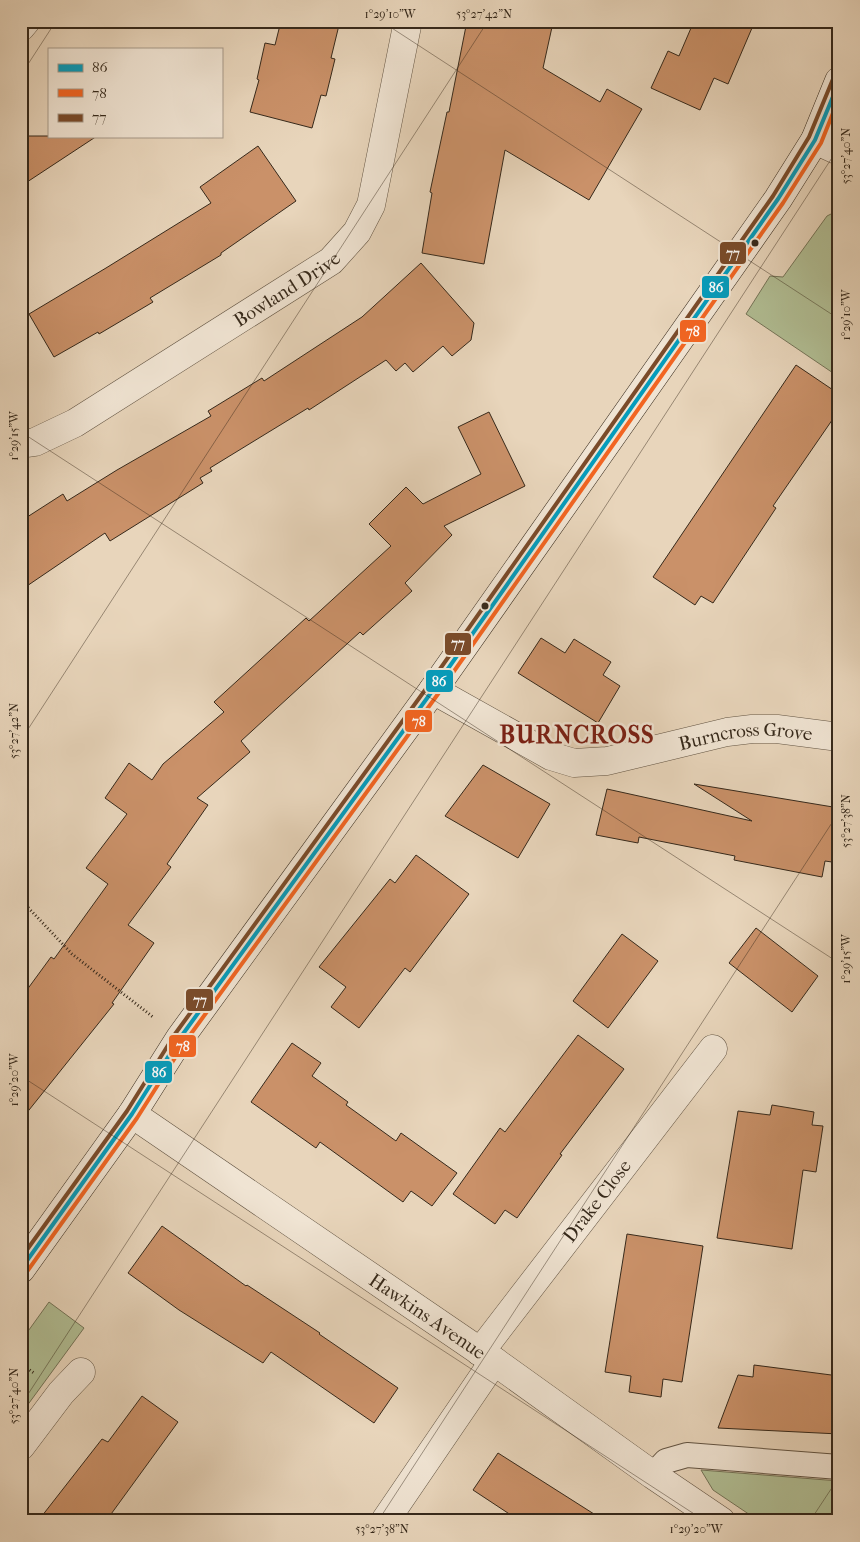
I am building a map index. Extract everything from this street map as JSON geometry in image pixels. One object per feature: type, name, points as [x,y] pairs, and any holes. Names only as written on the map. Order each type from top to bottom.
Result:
[{"type":"street","points":[[21,27],[26,21]]},
{"type":"street","name":"Bowland Drive","points":[[21,444],[44,438],[75,422],[331,261],[357,232],[371,205],[408,21]]},
{"type":"street","points":[[21,1269],[132,1114],[180,1038],[433,690],[778,200],[815,140],[839,81]]},
{"type":"street","points":[[815,140],[839,151]]},
{"type":"street","name":"Burncross Grove","points":[[433,690],[551,756],[574,763],[607,761],[726,732],[752,729],[777,729],[839,737]]},
{"type":"street","name":"Drake Close","points":[[386,1521],[487,1356],[713,1048]]},
{"type":"street","name":"Hawkins Avenue","points":[[132,1114],[487,1356],[721,1521]]},
{"type":"street","points":[[21,1446],[61,1393],[81,1372]]},
{"type":"lane","points":[[653,1474],[666,1461],[687,1455],[839,1467]]},
{"type":"path","points":[[21,900],[72,954],[180,1038]]},
{"type":"green space","points":[[839,210],[839,377],[746,314],[770,276],[783,277],[827,216]]},
{"type":"green space","points":[[49,1302],[84,1328],[21,1414],[21,1341]]},
{"type":"green space","points":[[701,1470],[839,1481],[839,1521],[759,1521],[713,1490]]},
{"type":"building","points":[[281,21],[340,21],[331,58],[335,59],[326,96],[321,95],[312,128],[250,112],[259,80],[257,79],[265,43],[275,45]]},
{"type":"building","points":[[467,21],[528,21],[552,27],[543,68],[600,102],[607,89],[642,109],[589,200],[505,150],[484,264],[422,253],[432,193],[430,192],[447,112],[449,112]]},
{"type":"building","points":[[694,21],[755,21],[728,84],[714,78],[700,110],[651,88],[668,51],[679,56]]},
{"type":"building","points":[[21,136],[94,138],[21,186]]},
{"type":"building","points":[[258,146],[296,201],[221,253],[221,255],[150,298],[153,302],[99,334],[98,332],[54,357],[29,314],[211,203],[200,187]]},
{"type":"building","points":[[421,263],[474,323],[471,340],[452,356],[443,346],[413,372],[405,363],[396,371],[386,360],[309,410],[308,408],[210,468],[212,471],[200,478],[203,483],[110,541],[105,533],[21,590],[21,521],[63,494],[67,501],[211,416],[208,411],[262,378],[264,381],[362,317]]},
{"type":"building","points":[[796,365],[839,394],[839,410],[773,506],[776,508],[713,603],[701,596],[695,605],[653,577]]},
{"type":"building","points":[[489,412],[525,486],[444,526],[452,535],[405,583],[412,591],[363,635],[360,632],[241,741],[250,752],[197,798],[208,805],[167,864],[171,867],[128,925],[154,943],[112,1003],[114,1004],[21,1120],[21,998],[51,957],[54,959],[108,884],[86,868],[127,814],[105,798],[129,763],[152,780],[163,764],[224,712],[214,702],[306,618],[309,621],[391,546],[369,524],[406,487],[423,504],[481,474],[458,427]]},
{"type":"building","points":[[541,638],[565,653],[574,639],[611,662],[603,675],[620,686],[598,723],[518,673]]},
{"type":"building","points":[[483,765],[550,804],[518,858],[445,816]]},
{"type":"building","points":[[694,784],[839,808],[839,863],[825,861],[822,877],[734,860],[735,856],[639,837],[638,843],[596,835],[607,789],[752,821]]},
{"type":"building","points":[[416,855],[469,894],[410,972],[405,968],[359,1028],[331,1007],[346,987],[319,967],[390,879],[395,883]]},
{"type":"building","points":[[756,928],[818,976],[792,1012],[729,963]]},
{"type":"building","points":[[622,934],[658,961],[608,1028],[573,1001]]},
{"type":"building","points":[[578,1035],[624,1069],[560,1154],[562,1155],[517,1218],[505,1210],[495,1224],[453,1194],[500,1128],[505,1132]]},
{"type":"building","points":[[292,1043],[321,1063],[312,1076],[348,1102],[346,1105],[396,1141],[401,1133],[457,1173],[432,1206],[411,1191],[403,1202],[320,1142],[316,1148],[251,1102]]},
{"type":"building","points":[[772,1105],[814,1112],[812,1125],[823,1126],[816,1172],[803,1170],[792,1249],[717,1238],[738,1111],[770,1115]]},
{"type":"building","points":[[162,1226],[246,1286],[320,1333],[398,1388],[374,1423],[271,1352],[263,1363],[179,1310],[128,1273]]},
{"type":"building","points":[[627,1234],[703,1246],[682,1382],[663,1379],[661,1397],[629,1392],[631,1376],[605,1372]]},
{"type":"building","points":[[754,1365],[839,1376],[839,1434],[718,1428],[738,1375],[753,1377]]},
{"type":"building","points":[[142,1396],[178,1422],[106,1521],[38,1521],[102,1439],[108,1442]]},
{"type":"building","points":[[498,1453],[605,1521],[520,1521],[473,1490]]},
{"type":"transit line","name":"77","points":[[21,1258],[127,1111],[175,1034],[428,686],[773,196],[809,137],[833,79]]},
{"type":"transit line","name":"86","points":[[21,1269],[132,1114],[180,1038],[433,690],[778,199],[815,140],[839,82]]},
{"type":"transit line","name":"78","points":[[26,1273],[137,1118],[185,1042],[438,694],[783,203],[821,143],[839,98]]},
{"type":"district","name":"BURNCROSS","points":[[577,735]]}]
